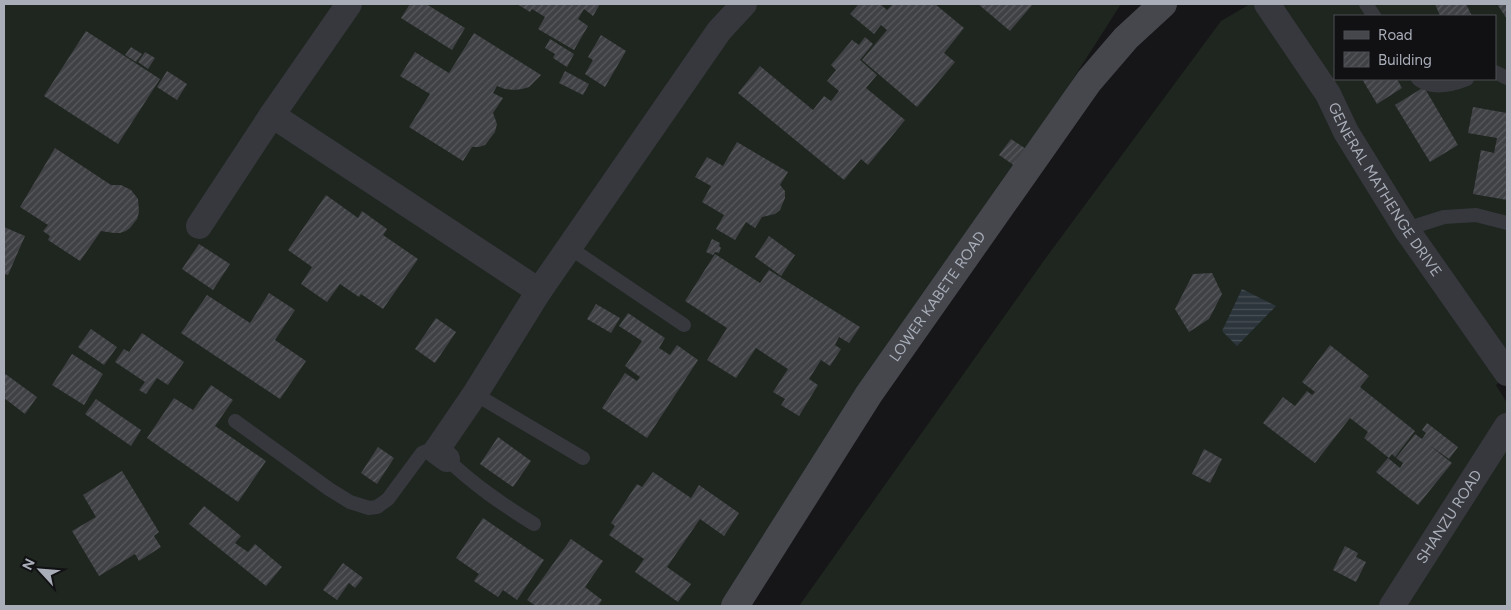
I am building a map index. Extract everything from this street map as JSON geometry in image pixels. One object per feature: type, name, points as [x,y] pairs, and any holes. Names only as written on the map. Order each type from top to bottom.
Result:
[{"type":"main road","name":"LOWER KABETE ROAD","points":[[735,606],[869,394],[1089,81],[1126,38],[1163,4]]},
{"type":"street","points":[[199,226],[272,115],[349,4]]},
{"type":"street","points":[[442,455],[475,394],[539,291],[719,31],[744,4]]},
{"type":"street","name":"GENERAL MATHENGE DRIVE","points":[[1267,4],[1328,94],[1346,132],[1406,229],[1507,373]]},
{"type":"street","points":[[272,115],[539,291]]},
{"type":"street","name":"SHANZU ROAD","points":[[1392,606],[1507,426]]},
{"type":"lane","points":[[1366,4],[1373,15]]},
{"type":"lane","points":[[1419,80],[1424,84],[1438,86],[1464,80]]},
{"type":"lane","points":[[1406,229],[1444,217],[1476,215],[1507,223]]},
{"type":"lane","points":[[570,248],[684,325]]},
{"type":"lane","points":[[475,394],[583,458]]},
{"type":"lane","points":[[235,421],[350,502],[369,508],[377,507],[388,499],[422,453],[429,450],[442,455],[466,478],[534,524]]},
{"type":"shaded area","points":[[4,4],[1121,4],[736,606],[4,606]]},
{"type":"shaded area","points":[[1250,4],[1507,4],[1507,374],[1496,385],[1507,403],[1507,606],[799,606],[1045,259],[1221,21]]},
{"type":"shaded area","points":[[1242,289],[1276,306],[1237,346],[1222,331]]},
{"type":"building","points":[[410,4],[426,4],[465,28],[452,50],[401,18]]},
{"type":"building","points":[[517,4],[600,4],[593,16],[584,9],[578,19],[588,26],[574,50],[538,29],[545,17],[532,9],[530,12]]},
{"type":"building","points":[[859,4],[880,4],[887,10],[893,4],[935,4],[964,28],[944,53],[955,62],[917,107],[862,60],[887,30],[881,25],[874,34],[850,14]]},
{"type":"building","points":[[978,4],[1033,4],[1010,31]]},
{"type":"building","points":[[1435,4],[1466,4],[1472,15],[1440,15]]},
{"type":"building","points":[[1497,4],[1507,4],[1507,19]]},
{"type":"building","points":[[86,31],[160,79],[118,144],[44,96]]},
{"type":"building","points":[[474,33],[541,75],[529,87],[522,89],[505,89],[497,86],[493,93],[503,98],[493,113],[497,124],[495,132],[485,145],[472,147],[463,161],[409,127],[430,94],[400,76],[415,52],[449,73]]},
{"type":"building","points":[[601,35],[626,51],[605,87],[585,74],[593,60],[588,57]]},
{"type":"building","points":[[865,37],[873,44],[860,60],[877,75],[866,88],[905,120],[868,165],[861,159],[844,180],[738,93],[760,66],[813,110],[824,96],[831,101],[839,91],[827,81],[836,70],[831,65],[852,40],[859,45]]},
{"type":"building","points":[[550,39],[574,54],[567,67],[553,58],[555,54],[545,48]]},
{"type":"building","points":[[131,47],[142,54],[136,62],[125,55]]},
{"type":"building","points":[[145,52],[155,58],[148,69],[138,62]]},
{"type":"building","points":[[167,71],[187,84],[177,100],[157,87]]},
{"type":"building","points":[[565,71],[589,84],[583,95],[559,83]]},
{"type":"building","points":[[1363,80],[1398,80],[1402,88],[1377,104]]},
{"type":"building","points":[[1424,87],[1458,145],[1430,162],[1395,105]]},
{"type":"building","points":[[1473,107],[1507,113],[1507,200],[1473,194],[1481,150],[1494,153],[1497,138],[1468,133]]},
{"type":"building","points":[[1011,139],[1026,149],[1015,166],[999,155]]},
{"type":"building","points":[[737,142],[788,172],[780,185],[785,191],[785,198],[780,210],[775,214],[762,217],[755,228],[746,222],[735,240],[716,229],[724,215],[702,202],[711,186],[695,177],[707,157],[723,166]]},
{"type":"building","points":[[55,148],[111,185],[121,185],[131,190],[138,199],[139,212],[137,219],[130,228],[120,233],[101,231],[80,261],[48,240],[50,236],[43,231],[48,225],[20,207]]},
{"type":"building","points":[[326,195],[358,218],[362,211],[387,229],[383,235],[418,259],[383,309],[361,294],[359,297],[340,284],[327,302],[301,284],[312,267],[288,250]]},
{"type":"building","points":[[4,227],[25,236],[8,275],[4,274]]},
{"type":"building","points":[[769,236],[795,255],[781,276],[755,257]]},
{"type":"building","points":[[712,239],[720,243],[719,246],[721,248],[719,253],[715,252],[713,255],[706,252]]},
{"type":"building","points":[[199,244],[230,264],[213,290],[182,269]]},
{"type":"building","points":[[715,254],[760,283],[769,270],[860,327],[849,343],[839,337],[835,345],[841,349],[830,366],[821,360],[809,379],[818,385],[799,416],[781,405],[785,399],[773,392],[788,369],[756,348],[736,378],[707,360],[727,328],[685,301]]},
{"type":"building","points":[[1212,273],[1222,294],[1209,319],[1189,332],[1175,309],[1193,274]]},
{"type":"building","points":[[269,293],[295,310],[275,340],[306,361],[280,399],[181,333],[207,295],[250,323]]},
{"type":"building","points":[[596,304],[620,318],[611,333],[587,319]]},
{"type":"building","points":[[628,313],[665,338],[659,348],[670,355],[677,345],[698,360],[647,438],[602,408],[625,373],[637,381],[640,377],[625,366],[642,341],[619,326]]},
{"type":"building","points":[[436,318],[456,332],[435,363],[415,349]]},
{"type":"building","points":[[91,329],[117,347],[104,365],[78,347]]},
{"type":"building","points":[[142,333],[184,362],[168,385],[157,378],[146,394],[139,390],[145,382],[115,362],[124,349],[129,352]]},
{"type":"building","points":[[1330,345],[1369,376],[1360,387],[1415,431],[1395,457],[1392,454],[1389,458],[1364,438],[1368,432],[1350,418],[1315,463],[1263,423],[1283,397],[1295,406],[1307,391],[1312,395],[1315,392],[1302,382]]},
{"type":"building","points":[[72,354],[103,374],[84,405],[52,385]]},
{"type":"building","points":[[4,373],[37,397],[25,414],[4,398]]},
{"type":"building","points":[[211,385],[233,400],[215,426],[266,461],[238,502],[147,438],[174,398],[193,410]]},
{"type":"building","points":[[96,399],[141,430],[131,446],[85,414]]},
{"type":"building","points":[[1427,423],[1458,447],[1449,459],[1429,445],[1452,463],[1418,505],[1376,472],[1388,458],[1400,468],[1403,463],[1396,458],[1415,434],[1422,439],[1426,433],[1422,430]]},
{"type":"building","points":[[498,437],[531,461],[513,487],[480,464]]},
{"type":"building","points":[[378,447],[394,458],[377,484],[361,473]]},
{"type":"building","points":[[1204,449],[1222,459],[1210,483],[1192,474]]},
{"type":"building","points":[[122,471],[159,532],[154,536],[161,547],[139,561],[135,554],[99,576],[72,531],[96,517],[83,495]]},
{"type":"building","points":[[653,472],[691,498],[699,485],[739,513],[724,536],[700,519],[667,567],[691,584],[678,602],[635,572],[644,559],[609,535],[615,526],[611,523],[637,484],[642,487]]},
{"type":"building","points":[[204,506],[241,536],[235,543],[248,552],[255,544],[282,567],[266,586],[189,524]]},
{"type":"building","points":[[483,518],[544,560],[517,600],[503,590],[498,597],[474,581],[479,574],[456,558]]},
{"type":"building","points":[[571,539],[603,561],[585,587],[602,600],[598,606],[536,606],[527,600]]},
{"type":"building","points":[[1345,546],[1358,553],[1356,557],[1366,562],[1356,582],[1333,570]]},
{"type":"building","points":[[343,563],[363,578],[355,588],[349,583],[337,600],[323,590]]}]
